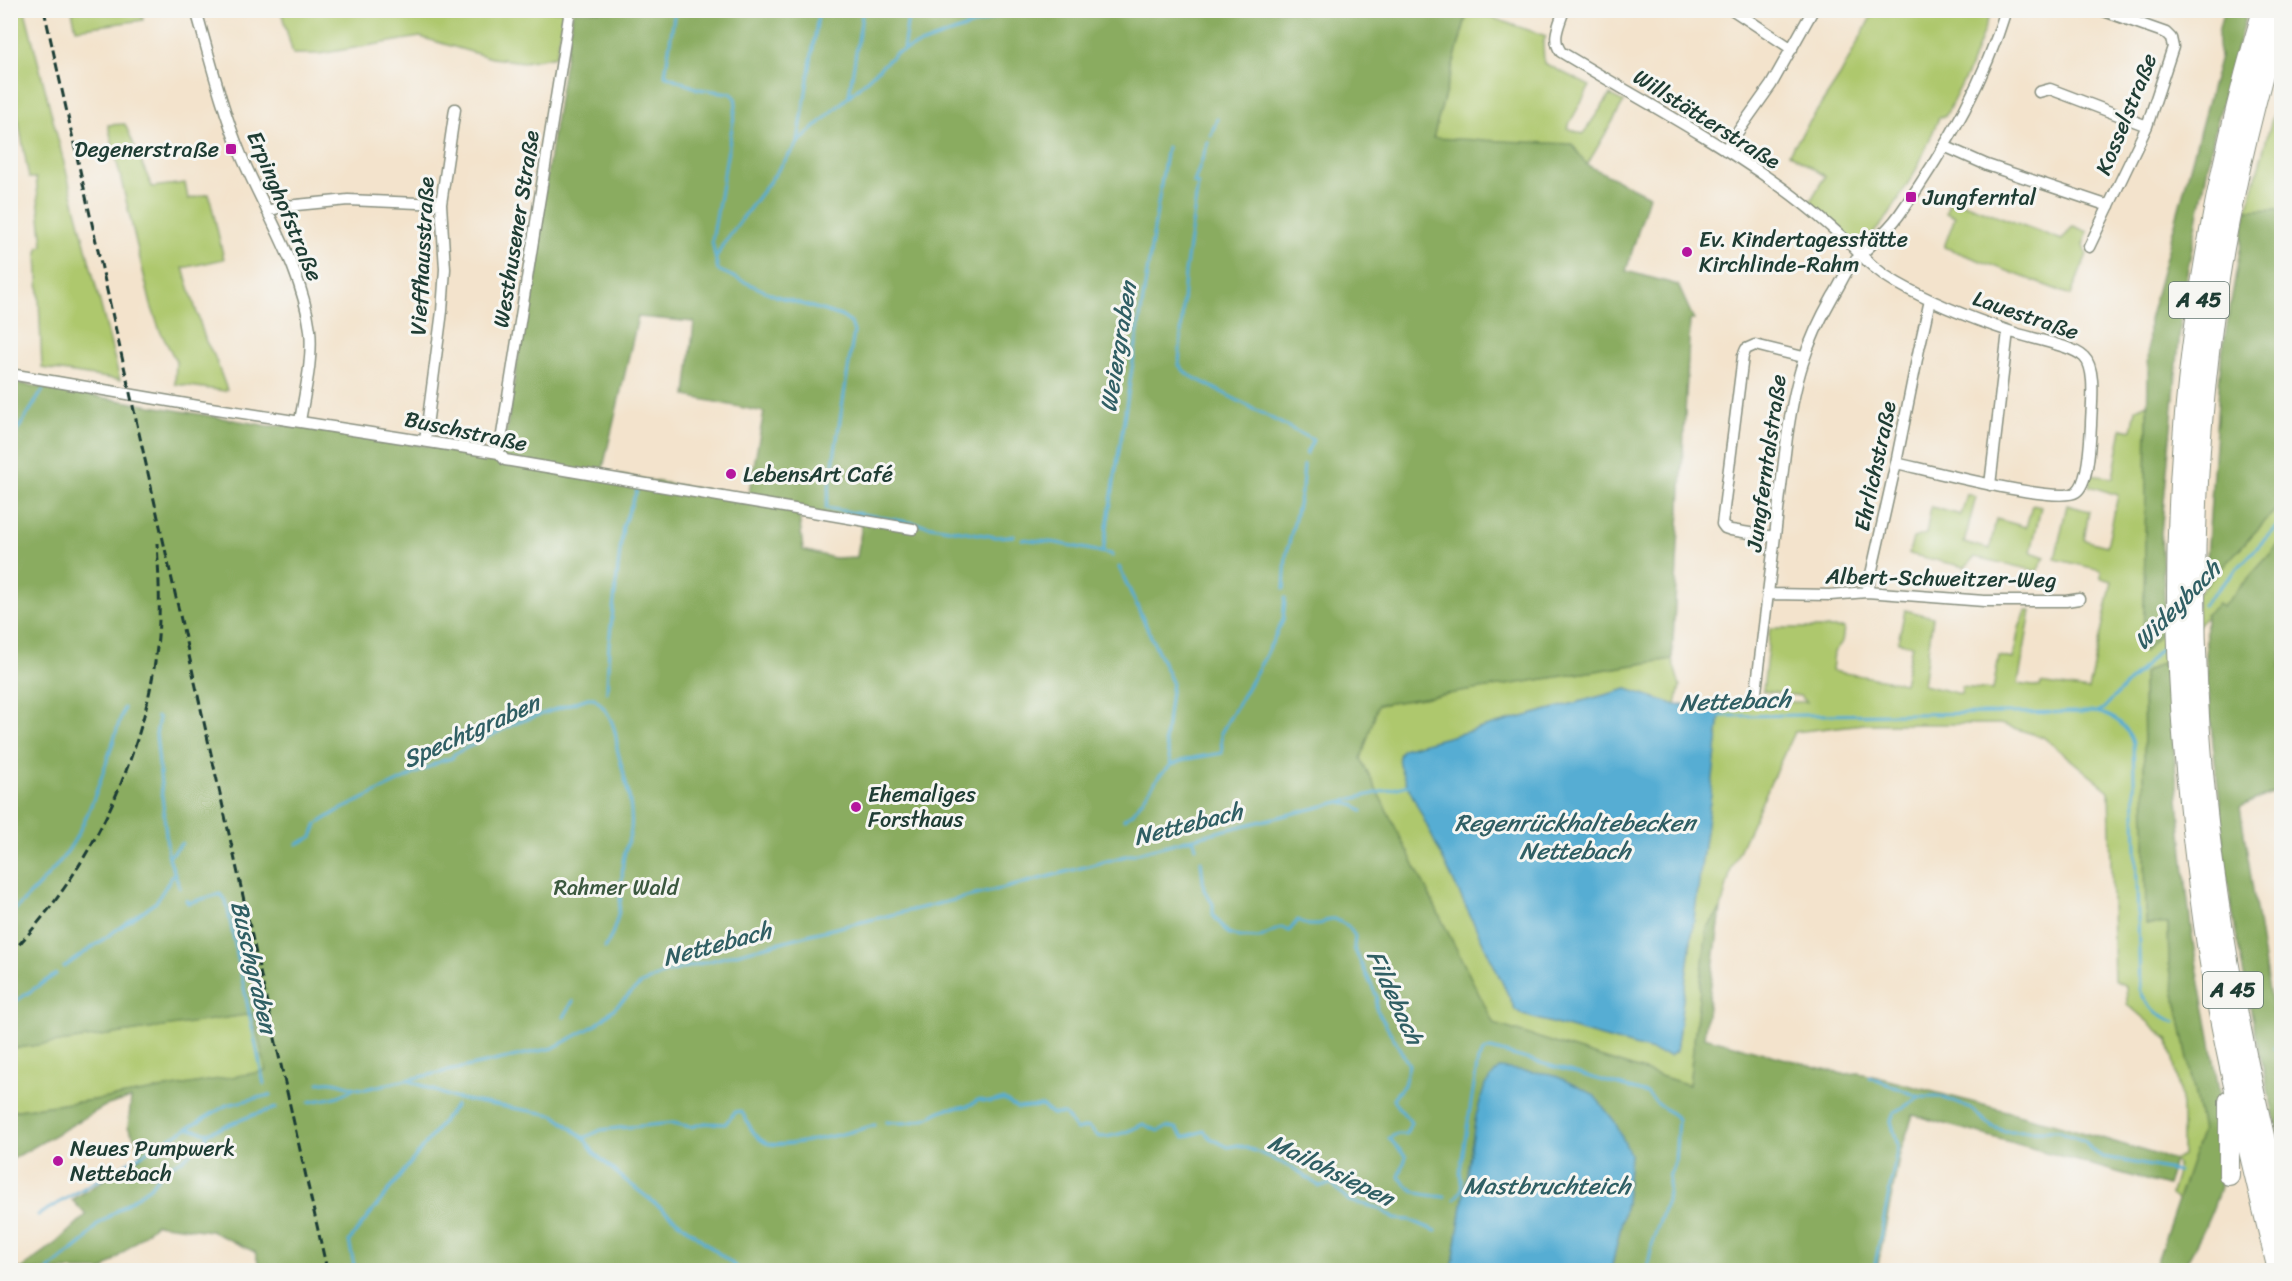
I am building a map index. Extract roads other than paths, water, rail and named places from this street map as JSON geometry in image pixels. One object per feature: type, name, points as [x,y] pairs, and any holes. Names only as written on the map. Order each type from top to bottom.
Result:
[{"type":"highway","name":"A 45","points":[[2263,10],[2233,120],[2214,208],[2201,285],[2182,449],[2177,595],[2185,767],[2211,965],[2226,1048],[2278,1270]]},
{"type":"highway","name":"A 45","points":[[2281,10],[2250,122],[2222,259],[2200,448],[2194,574],[2201,747],[2211,846],[2229,968],[2254,1095],[2282,1212]]},
{"type":"highway","points":[[2226,1048],[2229,1176]]},
{"type":"highway","points":[[2254,1095],[2282,1151]]},
{"type":"street","name":"Erpinghofstraße","points":[[196,10],[231,128],[303,298],[309,326],[310,361],[300,421]]},
{"type":"street","name":"Westhusener Straße","points":[[499,453],[570,10]]},
{"type":"street","name":"Willstätterstraße","points":[[1564,10],[1555,34],[1556,46],[1561,52],[1725,150],[1775,183],[1816,215],[1861,256]]},
{"type":"street","points":[[1733,10],[1792,49]]},
{"type":"street","points":[[1725,150],[1760,102],[1813,10]]},
{"type":"street","name":"Jungferntalstraße","points":[[1756,692],[1792,399],[1803,357],[1850,268],[1899,216],[1944,146],[1983,70],[2006,10]]},
{"type":"street","name":"Kosselstraße","points":[[2089,247],[2147,126],[2173,47],[2171,38],[2160,30],[2101,10]]},
{"type":"street","points":[[2039,92],[2050,88],[2147,126]]},
{"type":"street","name":"Vieffhausstraße","points":[[425,441],[444,287],[441,204],[455,109]]},
{"type":"street","name":"Kosselstraße","points":[[1944,146],[1987,165],[2109,206]]},
{"type":"street","points":[[267,211],[286,206],[341,200],[392,200],[441,204]]},
{"type":"street","name":"Lauestraße","points":[[1861,256],[1875,270],[1929,300],[2008,331],[2069,349],[2083,355],[2090,367],[2092,382],[2088,459],[2083,483],[2075,493],[2059,496],[1990,485],[1896,463]]},
{"type":"street","name":"Ehrlichstraße","points":[[1867,592],[1929,300]]},
{"type":"street","points":[[1990,485],[2008,331]]},
{"type":"street","points":[[1774,537],[1731,530],[1722,524],[1743,356],[1746,348],[1755,345],[1803,357]]},
{"type":"street","name":"Buschstraße","points":[[10,374],[499,453],[505,460],[913,529]]},
{"type":"street","name":"Albert-Schweitzer-Weg","points":[[1767,594],[1830,595],[1867,592],[1981,601],[2079,599]]},
{"type":"street","points":[[10,1263],[15,1270]]},
{"type":"water","name":"Regenrückhaltebecken Nettebach","points":[[1627,689],[1676,705],[1721,706],[1676,1051],[1670,1056],[1523,1015],[1515,1009],[1405,780],[1399,760],[1403,749]]},
{"type":"water","name":"Mastbruchteich","points":[[1499,1068],[1552,1074],[1593,1094],[1615,1122],[1630,1154],[1626,1203],[1611,1270],[1452,1270],[1476,1116],[1485,1085]]},
{"type":"waterway","points":[[675,10],[665,75],[698,89],[730,93],[735,97],[736,105],[712,241],[718,270],[776,296],[841,316],[851,323],[854,332],[826,508],[996,537],[1014,536]]},
{"type":"waterway","points":[[798,142],[819,10]]},
{"type":"waterway","points":[[849,95],[863,10]]},
{"type":"waterway","points":[[903,50],[909,10]]},
{"type":"waterway","points":[[716,258],[722,246],[798,143],[896,53],[1014,10]]},
{"type":"waterway","points":[[1211,135],[1217,119]]},
{"type":"waterway","points":[[1208,142],[1194,183],[1198,184],[1185,273],[1179,365],[1187,374],[1313,440],[1306,454]]},
{"type":"waterway","name":"Weiergraben","points":[[1103,552],[1167,147]]},
{"type":"waterway","points":[[10,442],[43,390]]},
{"type":"waterway","points":[[1284,589],[1286,556],[1302,488],[1304,465]]},
{"type":"waterway","points":[[607,692],[609,643],[623,526],[637,490]]},
{"type":"waterway","name":"Wideybach","points":[[2203,605],[2282,521]]},
{"type":"waterway","points":[[1022,539],[1057,543],[1112,556]]},
{"type":"waterway","points":[[1119,567],[1172,682],[1165,741],[1171,765]]},
{"type":"waterway","points":[[1124,819],[1133,813],[1160,775],[1171,765],[1187,759],[1222,753],[1221,733],[1265,657],[1283,620],[1285,598]]},
{"type":"waterway","name":"Wideybach","points":[[2098,711],[2103,709],[2169,640]]},
{"type":"waterway","name":"Spechtgraben","points":[[297,844],[312,837],[317,824],[338,811],[441,761],[452,758],[454,754],[516,723],[588,698],[594,698],[604,708],[614,727],[632,820],[624,854],[618,917],[605,948]]},
{"type":"waterway","points":[[10,915],[56,866],[78,834],[100,781],[124,708]]},
{"type":"waterway","name":"Nettebach","points":[[1717,716],[2096,712],[2114,719],[2124,726],[2133,743],[2140,989],[2153,1009],[2175,1022]]},
{"type":"waterway","name":"Buschgraben","points":[[157,717],[159,718],[156,734],[168,855],[180,888]]},
{"type":"waterway","name":"Nettebach","points":[[319,1083],[334,1082],[365,1089],[553,1048],[596,1025],[641,984],[665,973],[815,933],[1005,888],[1213,833],[1409,785]]},
{"type":"waterway","points":[[1342,802],[1356,806],[1362,811]]},
{"type":"waterway","name":"Fildebach","points":[[1193,839],[1196,847]]},
{"type":"waterway","points":[[169,857],[182,843]]},
{"type":"waterway","name":"Fildebach","points":[[1201,861],[1204,890],[1213,904],[1213,915],[1228,933],[1240,937],[1259,938],[1282,927],[1289,931],[1298,920],[1308,925],[1319,925],[1329,919],[1335,919],[1348,926],[1355,936],[1354,948],[1377,997],[1376,1008],[1409,1065],[1404,1085],[1393,1098],[1411,1123],[1406,1134],[1397,1134],[1389,1138],[1406,1157],[1399,1177],[1414,1191],[1430,1196],[1445,1197]]},
{"type":"waterway","points":[[64,967],[156,902],[174,873]]},
{"type":"waterway","name":"Buschgraben","points":[[186,900],[188,903],[220,894],[226,901],[264,1084]]},
{"type":"waterway","points":[[10,1005],[56,974]]},
{"type":"waterway","name":"Spechtgraben","points":[[564,1017],[573,1001]]},
{"type":"waterway","points":[[2274,1048],[2282,1050]]},
{"type":"waterway","name":"Fildebach","points":[[1455,1199],[1462,1189],[1460,1171],[1478,1060],[1484,1051],[1491,1049],[1647,1093],[1678,1119],[1675,1162],[1670,1174],[1667,1201],[1653,1240],[1647,1270]]},
{"type":"waterway","points":[[1869,1077],[1920,1097],[1941,1097],[1970,1108],[1993,1127],[2004,1131],[2059,1131],[2085,1141],[2091,1150],[2103,1157],[2178,1171]]},
{"type":"waterway","name":"Mailohsiepen","points":[[410,1081],[454,1098],[554,1115],[584,1138],[601,1130],[619,1128],[673,1123],[691,1127],[705,1123],[725,1124],[735,1112],[741,1111],[757,1137],[766,1143],[774,1144],[819,1139],[875,1125]]},
{"type":"waterway","points":[[309,1102],[338,1096],[354,1088]]},
{"type":"waterway","name":"Nettebach","points":[[38,1215],[227,1105],[270,1095]]},
{"type":"waterway","points":[[1874,1270],[1898,1146],[1891,1121],[1894,1113],[1920,1097]]},
{"type":"waterway","name":"Mailohsiepen","points":[[886,1122],[915,1121],[946,1109],[967,1106],[978,1100],[990,1102],[1003,1099],[1017,1108],[1042,1106],[1052,1114],[1065,1114],[1076,1130],[1088,1127],[1099,1137],[1122,1134],[1143,1124],[1158,1131],[1167,1127],[1176,1128],[1184,1137],[1204,1131],[1210,1138],[1228,1147],[1238,1145],[1293,1168],[1319,1186],[1332,1184],[1349,1201],[1379,1208],[1395,1219],[1410,1220],[1436,1231]]},
{"type":"waterway","points":[[355,1270],[349,1241],[456,1105]]},
{"type":"waterway","points":[[187,1128],[208,1133],[276,1108]]},
{"type":"waterway","points":[[48,1270],[85,1240],[97,1225],[150,1187],[165,1168],[182,1160],[205,1141],[208,1133]]},
{"type":"waterway","points":[[584,1138],[594,1153],[624,1179],[740,1270]]},
{"type":"railway","points":[[44,10],[327,1270]]},
{"type":"railway","points":[[10,954],[64,888],[88,851],[126,772],[140,731],[157,647],[159,608],[157,543]]},
{"type":"place","name":"Degenerstraße","points":[[231,149]]},
{"type":"place","name":"Jungferntal","points":[[1911,197]]},
{"type":"place","name":"Ev. Kindertagesstätte Kirchlinde-Rahm","points":[[1687,252]]},
{"type":"place","name":"LebensArt Café","points":[[731,474]]},
{"type":"place","name":"Ehemaliges Forsthaus","points":[[856,807]]},
{"type":"place","name":"Neues Pumpwerk Nettebach","points":[[58,1161]]},
{"type":"park label","name":"Rahmer Wald","points":[[616,887]]}]
